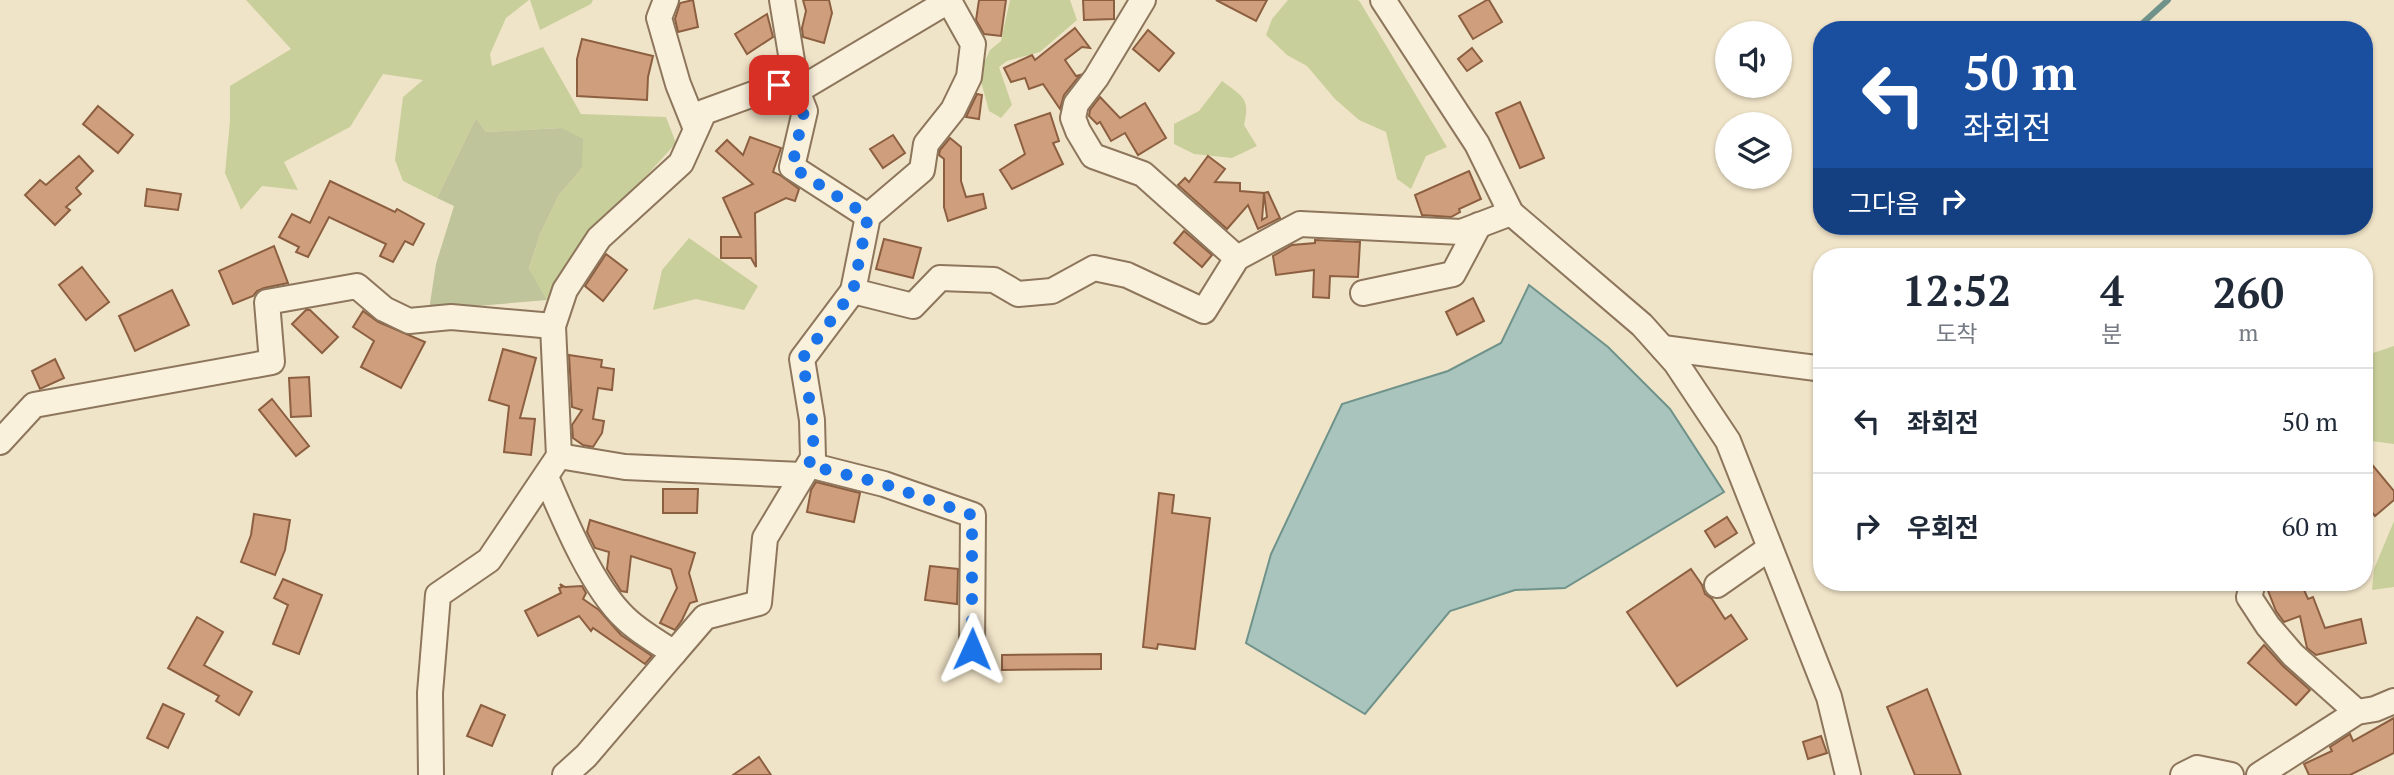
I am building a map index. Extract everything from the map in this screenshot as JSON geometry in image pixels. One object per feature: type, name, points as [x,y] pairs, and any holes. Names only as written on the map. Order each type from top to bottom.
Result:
[{"type":"street","points":[[666,0],[659,18],[678,84],[696,129]]},
{"type":"street","points":[[782,0],[797,91],[804,111],[792,167],[868,216]]},
{"type":"street","points":[[1143,0],[1096,78],[1076,104],[1073,118],[1093,156],[1143,174],[1237,258]]},
{"type":"street","points":[[1382,0],[1401,24],[1477,144],[1511,214],[1642,325],[1676,363],[1728,441],[1829,697],[1848,775]]},
{"type":"street","points":[[430,775],[430,693],[438,596],[489,560],[559,456],[553,326],[565,290],[599,238],[681,163],[704,112],[779,85],[797,91],[949,1],[973,44],[969,77],[953,110],[926,144],[922,170],[868,216],[853,291],[802,359],[812,420],[813,458],[765,538],[759,603],[705,617],[586,756],[565,775]]},
{"type":"street","points":[[853,291],[913,306],[940,278],[994,279],[1018,294],[1052,292],[1094,268],[1127,275],[1204,311],[1237,258],[1300,224],[1461,232],[1511,214]]},
{"type":"street","points":[[1363,293],[1453,274],[1479,225]]},
{"type":"street","points":[[0,442],[34,405],[272,362],[267,302],[357,286],[384,309],[409,321],[451,317],[553,326]]},
{"type":"street","points":[[1663,348],[1813,368]]},
{"type":"street","points":[[559,456],[625,467],[805,470],[884,484],[972,515],[972,649]]},
{"type":"street","points":[[546,477],[568,528],[603,590],[625,618],[674,653]]},
{"type":"street","points":[[1717,585],[1770,548]]},
{"type":"street","points":[[2251,591],[2249,597],[2268,626],[2293,655],[2357,712]]},
{"type":"street","points":[[2259,775],[2357,712],[2375,709],[2394,701]]},
{"type":"street","points":[[2183,775],[2197,768],[2231,775]]},
{"type":"green space","points":[[246,0],[529,0],[506,18],[490,54],[492,66],[543,47],[581,114],[666,117],[676,143],[630,194],[547,300],[529,270],[540,234],[559,195],[582,168],[562,128],[486,132],[476,118],[437,198],[403,181],[395,160],[403,97],[423,80],[383,74],[350,127],[284,162],[298,190],[262,186],[241,210],[225,173],[230,86],[291,49]]},
{"type":"green space","points":[[530,0],[593,0],[591,4],[540,30]]},
{"type":"green space","points":[[1010,0],[1070,0],[1077,20],[1040,52],[1007,61],[999,67],[1012,105],[1001,118],[989,111],[979,74],[990,50],[1001,41]]},
{"type":"green space","points":[[1288,0],[1360,2],[1447,147],[1426,156],[1411,189],[1397,179],[1386,132],[1359,120],[1335,99],[1307,66],[1287,55],[1266,35],[1272,19]]},
{"type":"green space","points":[[1222,81],[1243,98],[1246,109],[1244,125],[1257,146],[1232,158],[1194,154],[1174,144],[1174,124],[1199,111]]},
{"type":"green space","points":[[476,118],[486,132],[562,128],[583,139],[582,168],[559,195],[540,234],[529,269],[547,300],[429,310],[436,264],[454,206],[437,198]]},
{"type":"green space","points":[[689,238],[758,286],[744,310],[696,299],[653,310],[662,270]]},
{"type":"green space","points":[[2394,346],[2394,444],[2373,441],[2373,353]]},
{"type":"green space","points":[[2394,521],[2394,587],[2373,590],[2374,569]]},
{"type":"water","points":[[1529,285],[1608,347],[1670,409],[1724,492],[1565,588],[1515,590],[1450,611],[1365,714],[1246,643],[1271,554],[1342,404],[1448,371],[1501,343]]},
{"type":"building","points":[[693,0],[698,27],[678,32],[675,19],[680,3]]},
{"type":"building","points":[[803,0],[829,0],[832,13],[824,43],[803,37],[806,11]]},
{"type":"building","points":[[979,0],[1006,0],[1001,36],[984,34],[976,20]]},
{"type":"building","points":[[1083,0],[1114,0],[1114,19],[1084,20]]},
{"type":"building","points":[[1216,0],[1267,0],[1256,21]]},
{"type":"building","points":[[1487,0],[1502,22],[1473,39],[1459,16]]},
{"type":"building","points":[[767,14],[773,37],[747,54],[735,34]]},
{"type":"building","points":[[1075,28],[1090,48],[1082,47],[1065,60],[1076,76],[1080,75],[1064,95],[1060,109],[1043,84],[1029,89],[1025,78],[1011,82],[1004,68],[1032,55],[1035,60]]},
{"type":"building","points":[[1148,30],[1174,53],[1159,71],[1133,49]]},
{"type":"building","points":[[582,39],[653,56],[648,77],[647,100],[577,96],[577,59]]},
{"type":"building","points":[[1472,48],[1482,61],[1467,71],[1458,59]]},
{"type":"building","points":[[977,94],[982,95],[979,119],[966,117]]},
{"type":"building","points":[[1100,97],[1120,118],[1145,103],[1166,138],[1138,155],[1125,133],[1111,141],[1100,122],[1097,124],[1089,116],[1090,110]]},
{"type":"building","points":[[1520,102],[1544,158],[1520,168],[1496,113]]},
{"type":"building","points":[[98,106],[133,135],[118,153],[83,124]]},
{"type":"building","points":[[1050,113],[1059,141],[1053,143],[1063,164],[1012,189],[1000,170],[1025,154],[1015,125]]},
{"type":"building","points":[[893,135],[905,153],[883,168],[870,149]]},
{"type":"building","points":[[750,137],[781,148],[773,172],[799,189],[795,201],[786,198],[755,213],[756,267],[751,258],[721,258],[721,237],[741,237],[723,198],[753,184],[716,151],[727,140],[743,155]]},
{"type":"building","points":[[950,138],[961,147],[961,181],[966,197],[983,194],[986,208],[948,221],[944,207],[944,159],[939,155]]},
{"type":"building","points":[[79,156],[93,171],[76,188],[81,194],[66,207],[70,210],[55,225],[25,195],[40,180],[46,185]]},
{"type":"building","points":[[1208,156],[1225,169],[1215,182],[1240,183],[1240,191],[1268,192],[1280,218],[1258,229],[1248,205],[1227,229],[1178,185],[1185,178],[1189,182]],"holes":[[[1264,193],[1267,217],[1262,220]]]},
{"type":"building","points":[[1469,171],[1481,199],[1459,209],[1460,212],[1451,217],[1422,215],[1415,195]]},
{"type":"building","points":[[330,181],[395,212],[397,209],[424,224],[413,245],[405,241],[393,262],[380,256],[386,244],[329,217],[308,257],[296,252],[299,247],[279,237],[292,214],[310,223]]},
{"type":"building","points":[[147,189],[181,194],[178,210],[145,206]]},
{"type":"building","points":[[1184,231],[1212,255],[1202,267],[1174,243]]},
{"type":"building","points":[[884,239],[921,248],[913,278],[876,269]]},
{"type":"building","points":[[1315,240],[1360,242],[1358,277],[1330,276],[1329,298],[1313,297],[1314,270],[1276,275],[1273,256],[1292,245],[1315,243]]},
{"type":"building","points":[[274,246],[288,283],[264,288],[233,304],[219,271]]},
{"type":"building","points":[[606,254],[627,270],[603,301],[585,286]]},
{"type":"building","points":[[82,267],[109,302],[86,320],[59,285]]},
{"type":"building","points":[[172,290],[189,325],[135,351],[119,316]]},
{"type":"building","points":[[1473,298],[1484,321],[1457,335],[1446,312]]},
{"type":"building","points":[[306,310],[310,310],[338,337],[322,353],[292,324]]},
{"type":"building","points":[[363,311],[378,322],[425,342],[401,388],[361,367],[374,341],[353,327]]},
{"type":"building","points":[[503,349],[536,358],[520,418],[535,419],[531,455],[504,452],[509,406],[489,400]]},
{"type":"building","points":[[569,355],[602,360],[601,367],[614,369],[612,390],[598,388],[593,419],[604,421],[602,433],[593,447],[583,445],[573,438],[572,425],[582,410],[572,407]]},
{"type":"building","points":[[55,359],[64,378],[40,389],[32,371]]},
{"type":"building","points":[[309,377],[311,416],[291,417],[289,378]]},
{"type":"building","points":[[272,399],[309,446],[296,456],[259,410]]},
{"type":"building","points":[[2373,466],[2394,491],[2394,500],[2375,516]]},
{"type":"building","points":[[816,482],[860,493],[854,522],[807,512],[811,490]]},
{"type":"building","points":[[663,489],[698,489],[697,513],[663,513]]},
{"type":"building","points":[[1159,493],[1174,495],[1172,513],[1210,518],[1195,649],[1158,644],[1157,649],[1143,647]]},
{"type":"building","points":[[254,514],[290,520],[285,550],[275,575],[241,562],[251,535]]},
{"type":"building","points":[[1727,517],[1737,533],[1715,547],[1705,531]]},
{"type":"building","points":[[590,520],[695,553],[689,573],[697,601],[690,603],[675,630],[660,623],[677,588],[671,569],[631,556],[627,592],[621,591],[607,569],[609,552],[595,548],[587,532]]},
{"type":"building","points":[[930,566],[958,569],[957,604],[925,600]]},
{"type":"building","points":[[1691,569],[1705,594],[1712,599],[1725,619],[1731,615],[1747,639],[1677,686],[1627,612]]},
{"type":"building","points":[[283,579],[322,595],[299,654],[273,644],[288,605],[274,598]]},
{"type":"building","points":[[560,584],[565,587],[582,586],[586,593],[583,599],[599,610],[621,635],[652,656],[645,664],[593,628],[591,631],[579,616],[538,636],[525,611],[561,593]]},
{"type":"building","points":[[2268,591],[2304,591],[2308,599],[2313,597],[2325,628],[2361,619],[2366,643],[2316,655],[2307,648],[2300,616],[2284,622],[2276,611]]},
{"type":"building","points":[[197,617],[223,632],[204,665],[252,692],[239,715],[216,701],[219,696],[168,668]]},
{"type":"building","points":[[2264,645],[2310,690],[2296,705],[2248,663]]},
{"type":"building","points":[[1101,654],[1101,669],[1002,670],[1002,655]]},
{"type":"building","points":[[1927,689],[1961,775],[1915,775],[1887,707]]},
{"type":"building","points":[[163,704],[184,714],[168,748],[147,738]]},
{"type":"building","points":[[481,705],[505,715],[492,746],[467,736]]},
{"type":"building","points":[[2394,718],[2394,753],[2350,775],[2309,775],[2304,764],[2332,751],[2330,747],[2350,734],[2353,741]]},
{"type":"building","points":[[1821,736],[1827,753],[1808,759],[1803,742]]},
{"type":"building","points":[[759,757],[771,775],[733,775]]},
{"type":"waterway","points":[[2145,21],[2168,0]]},
{"type":"route","points":[[779,85],[797,91],[804,111],[792,167],[868,216],[853,291],[802,359],[812,420],[813,458],[808,465],[884,484],[972,515],[972,649]]}]
